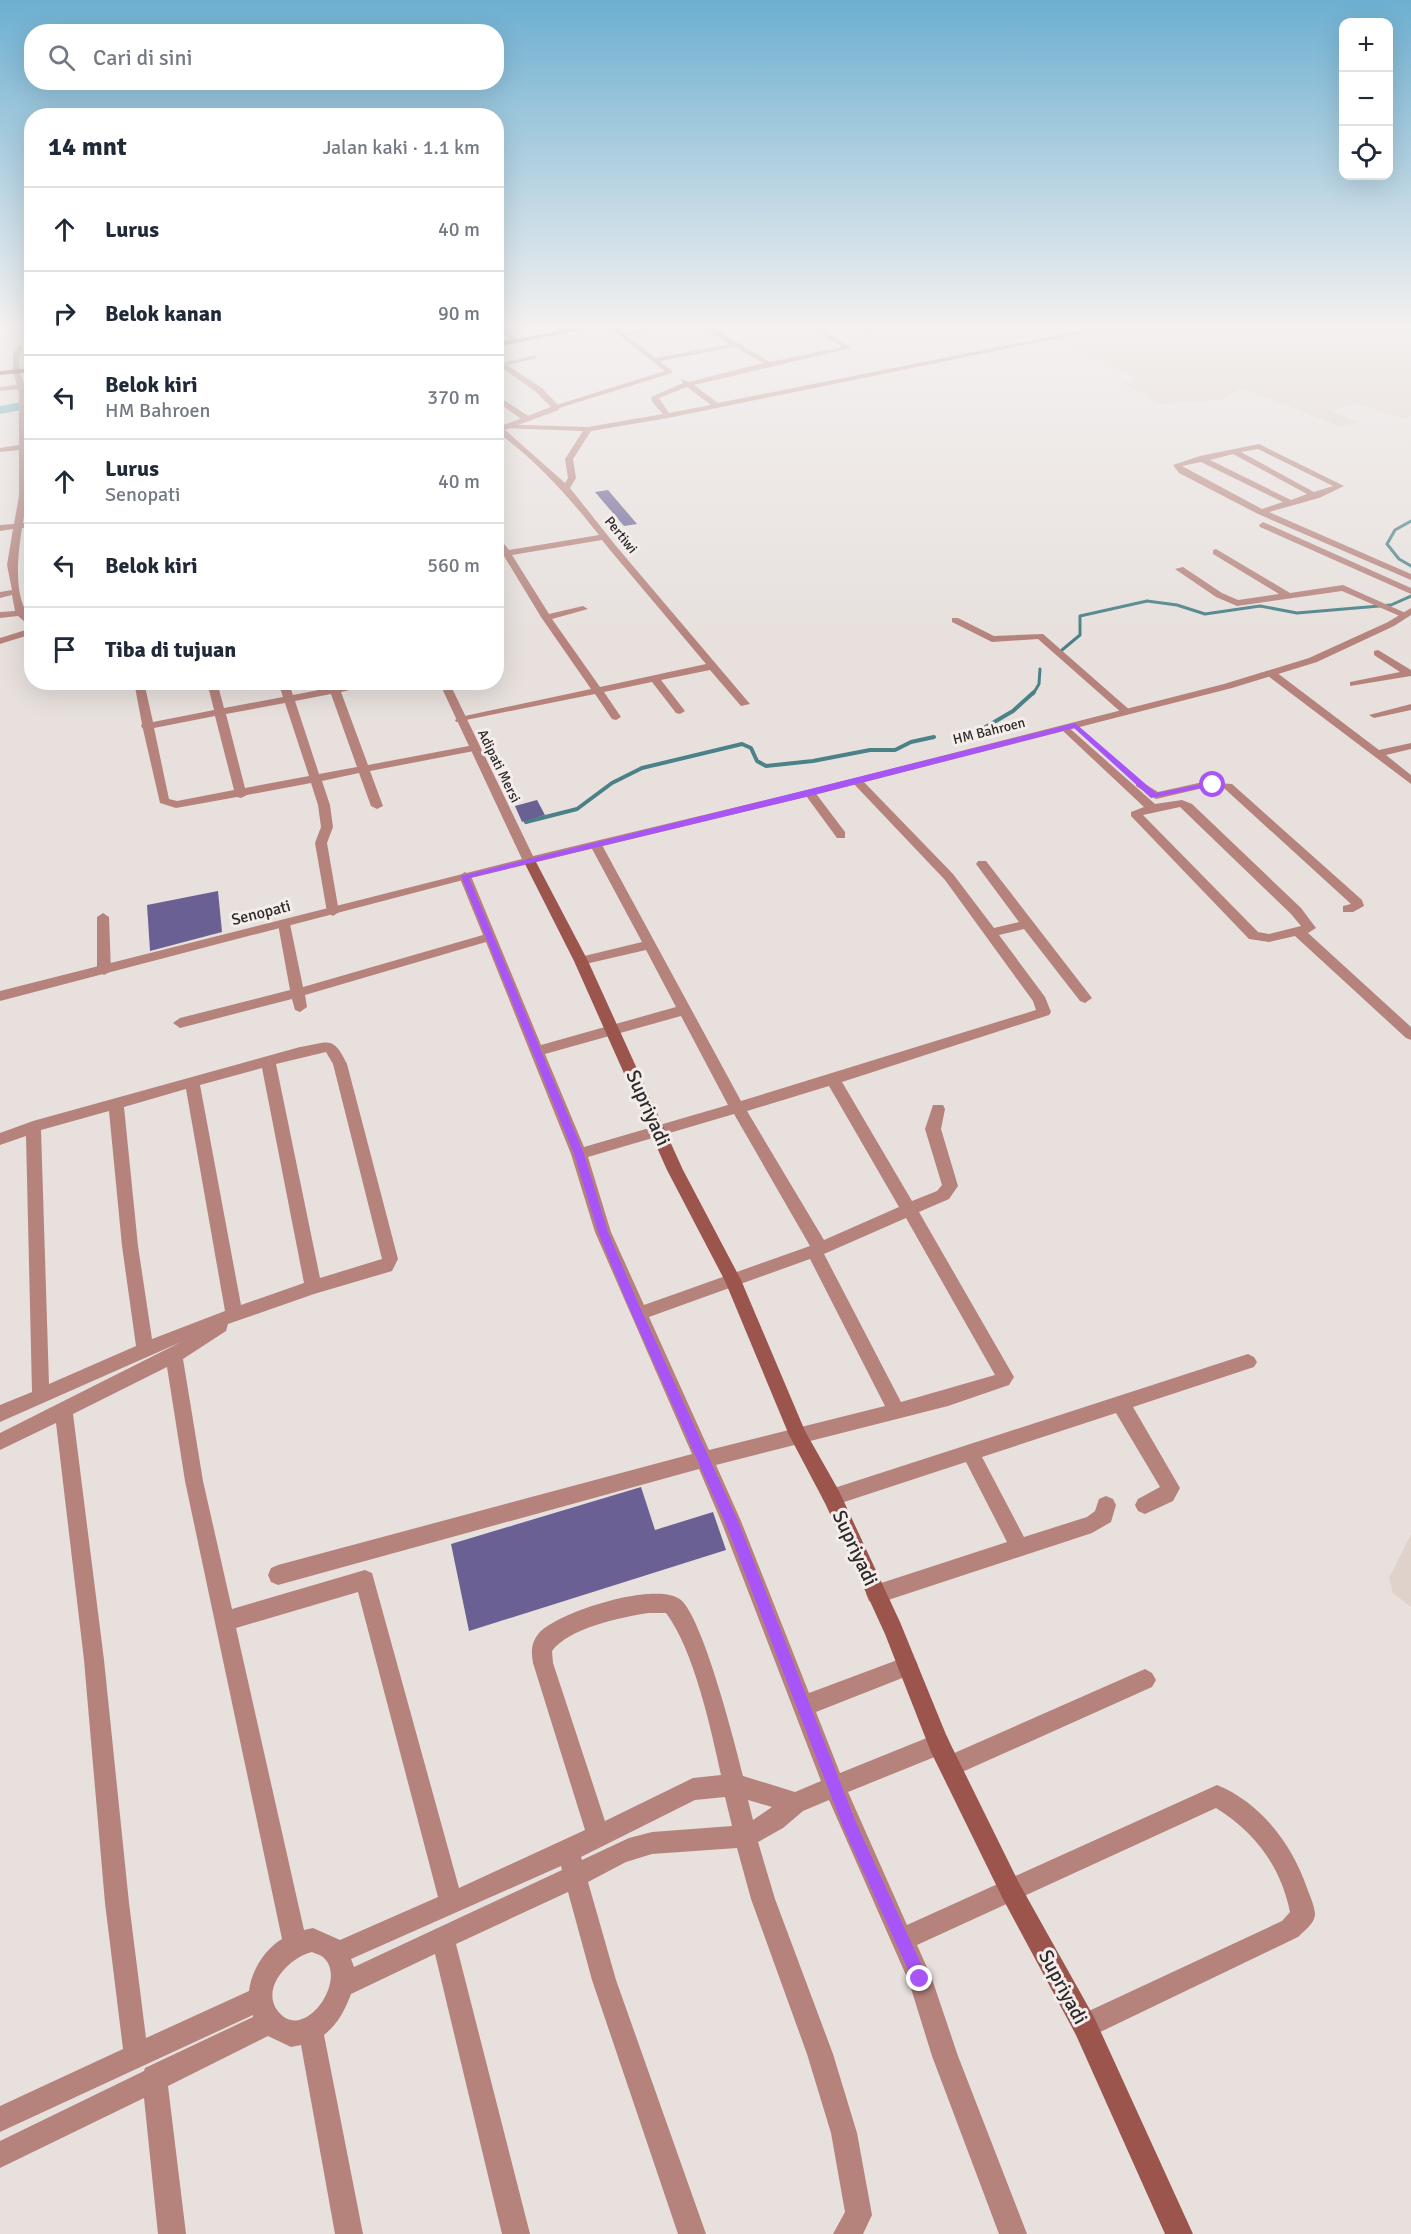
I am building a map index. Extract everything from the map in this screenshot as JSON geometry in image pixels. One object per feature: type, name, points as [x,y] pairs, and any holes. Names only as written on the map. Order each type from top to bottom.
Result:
[{"type":"main road","name":"Supriyadi","points":[[530,862],[581,961],[675,1170],[733,1280],[798,1435],[832,1497],[908,1666],[939,1744],[1011,1891],[1084,2026],[1179,2234]]},
{"type":"street","points":[[555,430],[586,434],[603,430]]},
{"type":"street","name":"Pertiwi","points":[[504,432],[566,488],[604,537],[745,704]]},
{"type":"street","points":[[566,488],[573,478],[569,459],[586,434]]},
{"type":"street","points":[[1261,512],[1316,496],[1340,486],[1265,447],[1255,446],[1200,458],[1177,468],[1261,512],[1411,577]]},
{"type":"street","points":[[0,450],[24,447]]},
{"type":"street","points":[[1233,451],[1316,496]]},
{"type":"street","points":[[1200,458],[1291,503]]},
{"type":"street","points":[[1215,489],[1245,480]]},
{"type":"street","points":[[24,483],[12,565],[20,613],[24,617]]},
{"type":"street","points":[[1263,525],[1406,589]]},
{"type":"street","points":[[0,528],[24,526]]},
{"type":"street","points":[[504,554],[604,537]]},
{"type":"street","points":[[1216,552],[1290,597]]},
{"type":"street","points":[[504,557],[616,717]]},
{"type":"street","points":[[0,568],[12,565]]},
{"type":"street","points":[[1180,569],[1219,595],[1237,603],[1343,588],[1407,612]]},
{"type":"street","points":[[0,586],[15,588]]},
{"type":"street","points":[[0,595],[15,588]]},
{"type":"street","points":[[546,617],[583,609]]},
{"type":"street","name":"HM Bahroen","points":[[530,862],[810,793],[1272,674],[1313,660],[1407,612]]},
{"type":"street","points":[[0,615],[20,613]]},
{"type":"street","points":[[955,620],[992,639],[1036,634]]},
{"type":"street","points":[[1019,625],[1036,634],[1127,712]]},
{"type":"street","points":[[0,641],[24,634]]},
{"type":"street","points":[[1378,653],[1409,673]]},
{"type":"street","points":[[460,720],[713,666]]},
{"type":"street","points":[[1354,684],[1409,673]]},
{"type":"street","points":[[1272,674],[1411,782]]},
{"type":"street","points":[[655,679],[680,711]]},
{"type":"street","points":[[140,690],[146,726],[164,801],[167,804],[176,805],[241,795],[474,748]]},
{"type":"street","points":[[214,690],[241,795]]},
{"type":"street","points":[[286,690],[317,780],[327,821],[321,843],[333,912]]},
{"type":"street","points":[[146,726],[340,690]]},
{"type":"street","name":"Adipati Mersi","points":[[447,690],[530,862]]},
{"type":"street","points":[[335,691],[377,806]]},
{"type":"street","points":[[1374,714],[1411,707]]},
{"type":"street","points":[[1071,726],[1152,808]]},
{"type":"street","points":[[1071,726],[1154,796],[1203,785],[1225,785],[1232,788],[1358,903],[1358,906],[1348,909]]},
{"type":"street","points":[[1377,754],[1411,746]]},
{"type":"street","points":[[579,1154],[833,1080],[1044,1012],[1040,1000],[949,878],[857,781]]},
{"type":"street","points":[[810,793],[841,835]]},
{"type":"street","points":[[1182,803],[1188,806],[1310,928],[1269,938],[1254,936],[1135,814],[1152,808],[1182,803]]},
{"type":"street","points":[[596,845],[648,945],[817,1250],[896,1410]]},
{"type":"street","name":"Senopati","points":[[0,996],[333,912],[465,876],[530,862]]},
{"type":"street","points":[[982,864],[1085,998]]},
{"type":"street","points":[[465,876],[579,1154],[603,1232],[705,1460],[835,1789],[903,1939],[1013,2234]]},
{"type":"street","points":[[103,917],[104,971]]},
{"type":"street","points":[[284,924],[299,1000]]},
{"type":"street","points":[[990,933],[1027,924]]},
{"type":"street","points":[[1299,932],[1411,1035]]},
{"type":"street","points":[[180,1023],[299,1000],[489,937]]},
{"type":"street","points":[[581,961],[648,945]]},
{"type":"street","points":[[537,1051],[684,1010]]},
{"type":"street","points":[[0,1139],[33,1127],[268,1061],[323,1047],[333,1050],[340,1064],[390,1259],[387,1266],[313,1287],[145,1350],[0,1414]]},
{"type":"street","points":[[268,1061],[313,1287]]},
{"type":"street","points":[[278,1575],[449,1526],[972,1392],[1003,1380],[1005,1377],[833,1080]]},
{"type":"street","points":[[192,1082],[234,1315]]},
{"type":"street","points":[[116,1105],[130,1246],[145,1350]]},
{"type":"street","points":[[638,1314],[817,1250],[943,1195],[950,1186],[933,1129],[938,1109]]},
{"type":"street","points":[[33,1127],[36,1293],[41,1396]]},
{"type":"street","points":[[1,1439],[174,1356],[234,1315]]},
{"type":"street","points":[[174,1356],[194,1481],[295,1943]]},
{"type":"street","points":[[832,1497],[1248,1362]]},
{"type":"street","points":[[107,1366],[111,1385]]},
{"type":"street","points":[[1120,1403],[1171,1488],[1166,1495],[1145,1505]]},
{"type":"street","points":[[63,1409],[94,1660],[117,1903],[136,2055]]},
{"type":"street","points":[[970,1452],[1020,1548]]},
{"type":"street","points":[[876,1594],[1092,1524],[1104,1516],[1107,1505]]},
{"type":"street","points":[[224,1621],[360,1579],[365,1580],[451,1902]]},
{"type":"street","points":[[598,1834],[543,1663],[541,1649],[554,1635],[588,1620],[646,1602],[654,1601],[673,1606],[704,1676],[736,1785],[746,1837],[763,1899],[812,2025],[851,2157],[859,2215],[847,2234]]},
{"type":"street","points":[[804,1706],[908,1666]]},
{"type":"street","points":[[951,1766],[1145,1680]]},
{"type":"street","points":[[342,1985],[576,1876],[620,1852],[652,1843],[725,1841],[746,1837],[777,1820],[795,1803],[835,1789],[939,1744]]},
{"type":"street","points":[[336,1954],[568,1851],[598,1834],[693,1789],[736,1785],[795,1803]]},
{"type":"street","points":[[903,1939],[1217,1796],[1241,1809],[1266,1834],[1285,1864],[1301,1900],[1303,1916],[1290,1929],[1084,2026]]},
{"type":"street","points":[[568,1851],[604,1980],[692,2234]]},
{"type":"street","points":[[443,1938],[516,2234]]},
{"type":"street","points":[[319,1941],[329,1946],[336,1954],[342,1968],[342,1985],[332,2011],[311,2030],[288,2033],[270,2022],[262,1998],[269,1968],[278,1956],[295,1943],[319,1941]]},
{"type":"street","points":[[0,2119],[262,1998]]},
{"type":"street","points":[[0,2155],[154,2077],[270,2022]]},
{"type":"street","points":[[311,2030],[349,2234]]},
{"type":"street","points":[[154,2077],[172,2234]]},
{"type":"shaded area","points":[[1411,1534],[1411,1607],[1393,1593],[1389,1578]]},
{"type":"building","points":[[608,490],[637,524],[624,526],[595,492]]},
{"type":"building","points":[[537,800],[545,815],[522,822],[515,806]]},
{"type":"building","points":[[218,891],[222,932],[150,951],[147,905]]},
{"type":"building","points":[[641,1487],[655,1530],[713,1512],[726,1550],[469,1631],[451,1544]]},
{"type":"waterway","points":[[1411,521],[1395,530],[1387,544],[1399,559],[1411,566]]},
{"type":"waterway","points":[[1062,650],[1080,635],[1080,616],[1147,601],[1177,605],[1205,614],[1260,606],[1297,613],[1391,605],[1411,596]]},
{"type":"waterway","points":[[1033,694],[1039,684],[1040,669]]},
{"type":"waterway","points":[[984,728],[1013,711],[1034,692]]},
{"type":"waterway","points":[[526,822],[577,809],[612,783],[642,768],[742,744],[751,748],[757,761],[766,766],[813,761],[870,750],[895,750],[911,742],[934,737]]},
{"type":"route","points":[[920,1979],[851,1829],[731,1521],[632,1303],[603,1232],[579,1154],[465,876],[810,793],[1075,725],[1154,796],[1197,786],[1213,785]]}]
